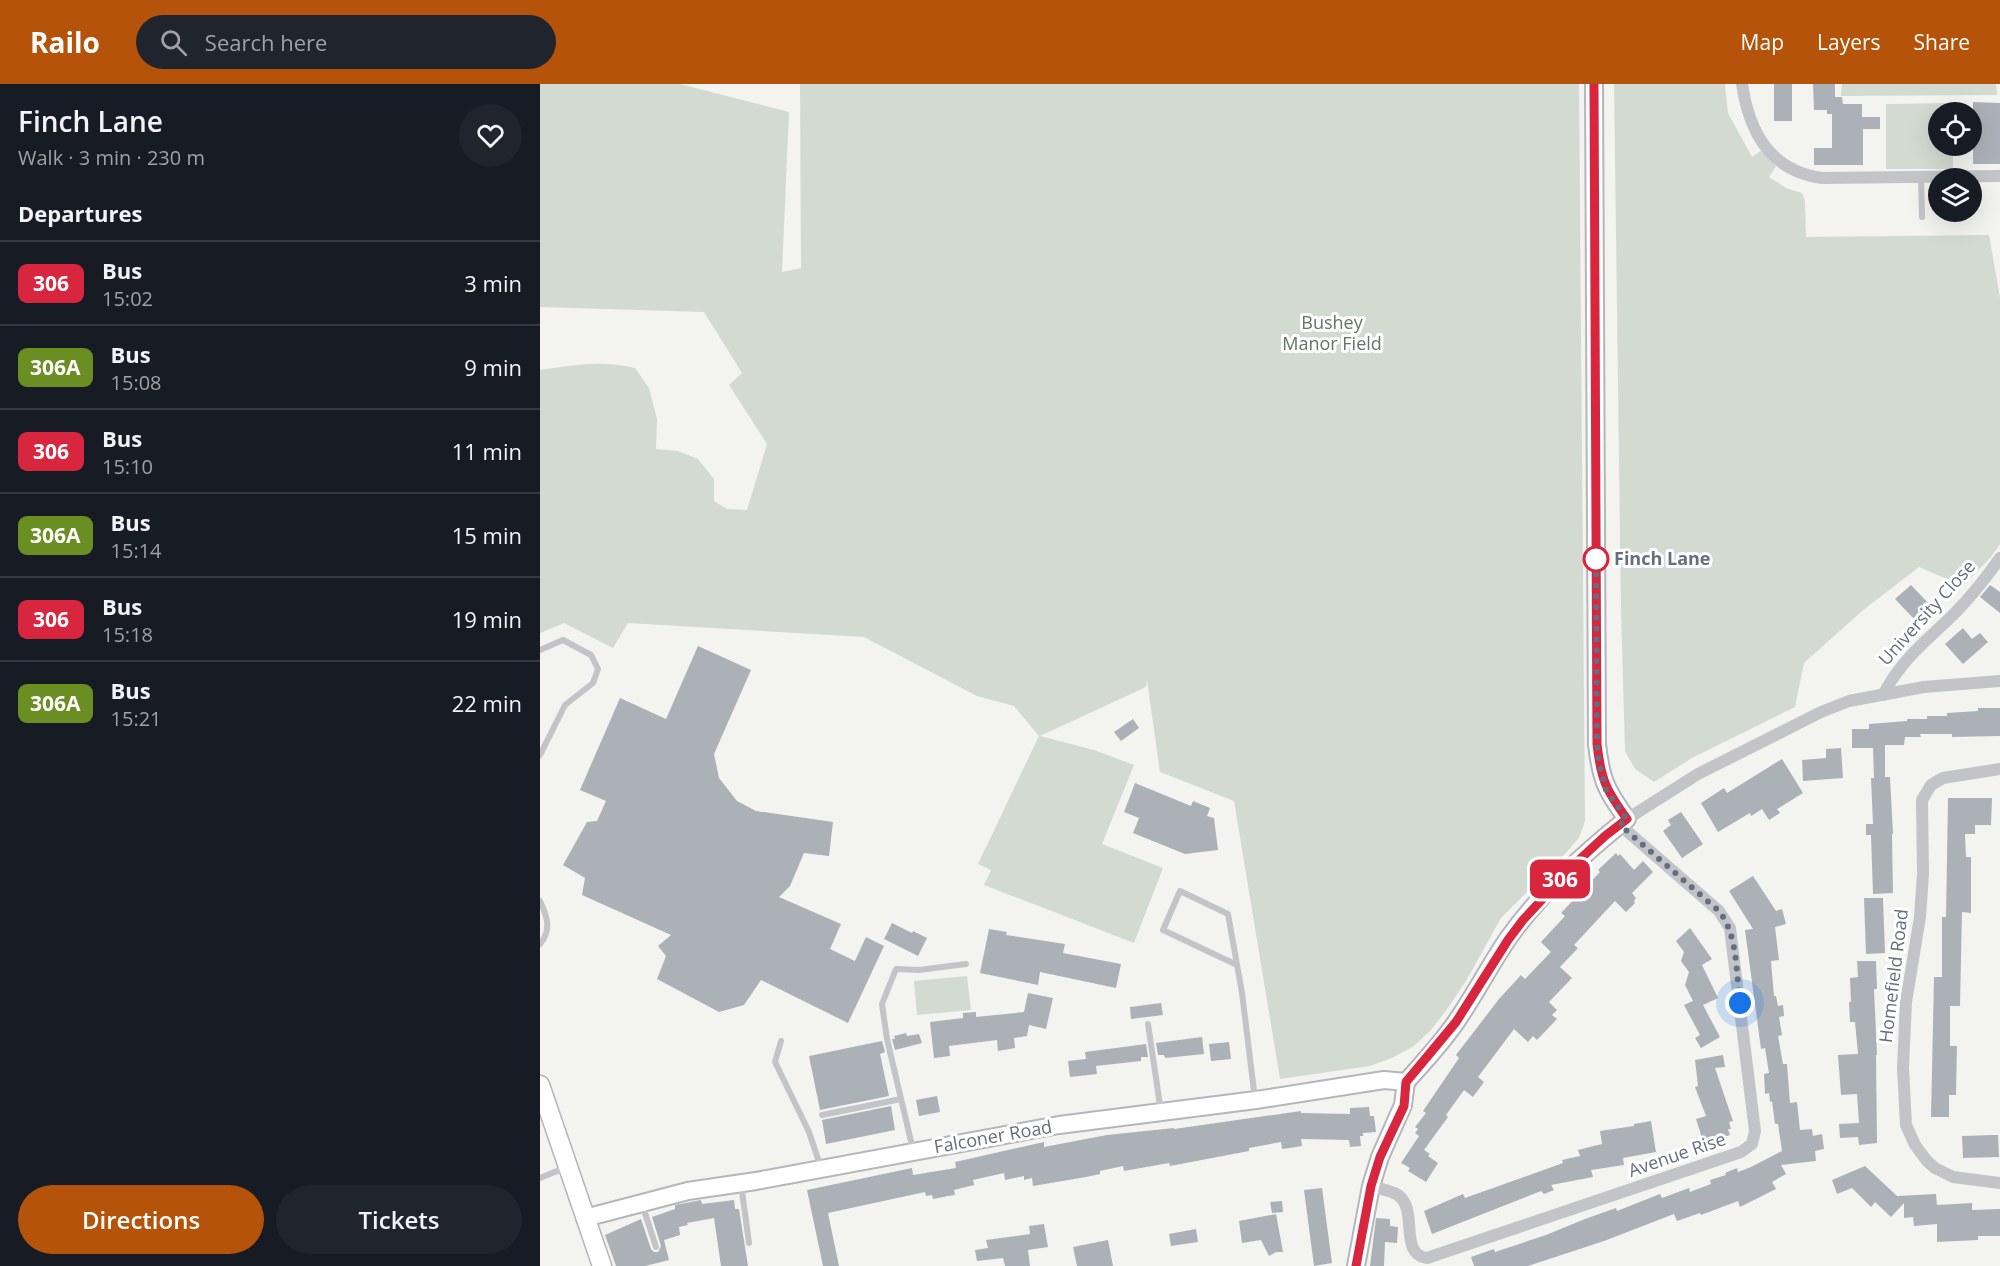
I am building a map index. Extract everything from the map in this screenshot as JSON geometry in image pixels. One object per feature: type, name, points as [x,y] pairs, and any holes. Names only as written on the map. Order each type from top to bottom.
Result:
[{"type":"main road","points":[[540,1085],[602,1266]]},
{"type":"street","points":[[1594,84],[1597,744],[1606,790],[1623,822]]},
{"type":"street","points":[[1742,84],[1744,102],[1751,123],[1768,149],[1790,170],[1805,176],[1822,178],[2000,176]]},
{"type":"street","name":"University Close","points":[[1883,695],[1893,675],[1922,642],[1954,614],[2000,558]]},
{"type":"street","points":[[1356,1266],[1371,1186],[1380,1157],[1404,1106],[1406,1082],[1456,1022],[1523,920],[1578,861],[1623,822],[1698,774],[1821,712],[1850,701],[1924,687],[2000,681]]},
{"type":"street","name":"Homefield Road","points":[[2000,769],[1943,778],[1930,785],[1922,800],[1923,874],[1920,916],[1906,1002],[1903,1068],[1906,1125],[1915,1145],[1927,1161],[1953,1177],[2000,1183]]},
{"type":"street","name":"Avenue Rise","points":[[1371,1186],[1391,1191],[1403,1201],[1409,1215],[1413,1250],[1421,1257],[1427,1258],[1742,1152],[1752,1144],[1755,1131],[1730,928],[1719,911],[1623,822]]},
{"type":"street","name":"Falconer Road","points":[[585,1218],[688,1191],[1059,1125],[1256,1100],[1384,1080],[1406,1082]]},
{"type":"lane","points":[[1921,177],[1922,217]]},
{"type":"lane","points":[[540,650],[563,640],[591,655],[598,669],[593,682],[565,705],[540,755]]},
{"type":"lane","points":[[1237,965],[1163,930],[1180,891],[1228,914],[1237,965],[1256,1100]]},
{"type":"lane","points":[[540,901],[545,913],[547,931],[540,944]]},
{"type":"lane","points":[[913,1151],[887,1039],[882,1004],[896,969],[919,970],[966,964]]},
{"type":"lane","points":[[1148,1024],[1161,1112]]},
{"type":"lane","points":[[781,1041],[775,1062],[809,1132],[821,1169]]},
{"type":"lane","points":[[822,1115],[901,1099]]},
{"type":"lane","points":[[540,1179],[569,1166]]},
{"type":"lane","points":[[741,1183],[748,1243]]},
{"type":"lane","points":[[642,1202],[656,1247]]},
{"type":"green space","name":"Bushey Manor Field","points":[[540,84],[680,84],[789,112],[782,272],[801,268],[800,84],[1579,84],[1585,821],[1579,838],[1501,918],[1466,981],[1445,1012],[1414,1046],[1392,1058],[1370,1066],[1280,1079],[1234,801],[1160,772],[1147,680],[1146,687],[1040,736],[1094,750],[1134,765],[1102,844],[1163,868],[1134,943],[984,885],[991,870],[978,864],[1039,736],[1014,706],[977,696],[864,637],[628,623],[613,648],[564,623],[540,633],[540,370],[599,364],[635,368],[649,388],[657,419],[656,449],[678,451],[698,459],[714,479],[714,501],[727,509],[747,510],[767,444],[729,385],[742,373],[704,312],[540,307]]},
{"type":"green space","points":[[1614,84],[1725,84],[1728,113],[1752,157],[1762,150],[1776,166],[1769,177],[1786,188],[1802,193],[1805,201],[1806,237],[1989,235],[2000,298],[2000,544],[1991,557],[1963,586],[1919,567],[1862,611],[1804,663],[1795,707],[1692,758],[1654,782],[1635,769],[1625,751]]},
{"type":"green space","points":[[1842,84],[1996,84],[1997,95],[1841,96]]},
{"type":"green space","points":[[1928,103],[1928,156],[1953,156],[1953,168],[1886,169],[1886,104]]},
{"type":"green space","points":[[967,976],[971,1010],[917,1015],[914,981]]},
{"type":"building","points":[[1774,84],[1792,84],[1792,121],[1774,121]]},
{"type":"building","points":[[1813,84],[1835,84],[1835,97],[1842,97],[1843,104],[1862,104],[1862,117],[1880,117],[1880,129],[1863,129],[1863,165],[1814,165],[1814,148],[1832,148],[1832,114],[1827,114],[1827,110],[1814,110]]},
{"type":"building","points":[[1982,102],[2000,103],[2000,164],[1973,164],[1973,156],[1982,156]]},
{"type":"building","points":[[1911,585],[1931,606],[1916,621],[1895,599]]},
{"type":"building","points":[[1990,585],[2000,592],[2000,613],[1980,597]]},
{"type":"building","points":[[1963,628],[1972,639],[1980,633],[1988,642],[1963,664],[1945,644]]},
{"type":"building","points":[[698,646],[751,670],[714,754],[719,778],[737,801],[756,811],[833,822],[829,856],[804,853],[790,886],[779,897],[841,924],[830,949],[855,961],[866,937],[884,946],[848,1023],[761,980],[744,1005],[719,1012],[657,979],[666,956],[658,946],[671,935],[582,895],[585,878],[563,865],[587,822],[597,821],[606,801],[580,790],[620,698],[666,719]]},
{"type":"building","points":[[1978,708],[2000,708],[2000,736],[1952,737],[1952,734],[1920,734],[1921,737],[1905,737],[1904,745],[1885,745],[1885,777],[1890,777],[1893,893],[1873,894],[1871,835],[1866,835],[1866,824],[1873,824],[1871,778],[1874,778],[1873,748],[1852,748],[1852,729],[1869,729],[1869,724],[1927,719],[1927,716],[1947,716],[1947,713],[1978,711]]},
{"type":"building","points":[[1133,719],[1139,728],[1121,741],[1114,732]]},
{"type":"building","points":[[1841,748],[1843,778],[1803,781],[1802,760],[1826,758],[1826,749]]},
{"type":"building","points":[[1782,759],[1803,793],[1777,809],[1780,813],[1769,820],[1762,809],[1751,816],[1750,813],[1718,832],[1701,803],[1724,788],[1727,793]]},
{"type":"building","points":[[1135,783],[1191,806],[1193,801],[1210,808],[1207,816],[1214,818],[1218,850],[1185,854],[1133,833],[1139,818],[1124,812]]},
{"type":"building","points":[[1948,798],[1992,798],[1991,825],[1975,825],[1975,834],[1965,834],[1966,857],[1971,857],[1971,913],[1962,912],[1960,1006],[1950,1006],[1950,1046],[1957,1046],[1956,1095],[1949,1095],[1949,1117],[1931,1117],[1934,977],[1942,977],[1942,917],[1946,917]]},
{"type":"building","points":[[1681,812],[1703,844],[1682,858],[1663,831],[1671,825],[1668,820]]},
{"type":"building","points":[[1616,853],[1618,856],[1620,854],[1634,870],[1643,861],[1653,872],[1632,893],[1636,898],[1635,903],[1626,912],[1615,901],[1574,945],[1578,948],[1560,967],[1572,978],[1549,1002],[1557,1010],[1552,1015],[1557,1019],[1537,1040],[1533,1036],[1528,1042],[1514,1029],[1478,1077],[1484,1082],[1473,1097],[1464,1090],[1424,1150],[1438,1163],[1426,1182],[1408,1171],[1410,1168],[1401,1163],[1419,1136],[1415,1133],[1418,1129],[1415,1127],[1426,1113],[1423,1111],[1459,1058],[1456,1055],[1499,999],[1521,975],[1525,979],[1551,952],[1541,942],[1565,916],[1561,913]]},
{"type":"building","points":[[1753,876],[1776,911],[1782,909],[1786,924],[1775,927],[1779,960],[1771,961],[1774,996],[1776,996],[1778,1006],[1783,1005],[1784,1016],[1779,1017],[1782,1035],[1778,1036],[1783,1064],[1787,1064],[1790,1103],[1797,1102],[1800,1130],[1812,1129],[1813,1136],[1822,1134],[1824,1149],[1815,1151],[1816,1161],[1781,1165],[1786,1174],[1772,1182],[1776,1189],[1740,1207],[1738,1201],[1677,1221],[1674,1214],[1604,1241],[1528,1266],[1474,1266],[1471,1257],[1494,1249],[1495,1252],[1546,1235],[1585,1219],[1616,1208],[1617,1211],[1660,1194],[1662,1198],[1689,1188],[1690,1192],[1711,1184],[1710,1180],[1726,1175],[1725,1173],[1737,1168],[1738,1172],[1751,1167],[1782,1151],[1772,1101],[1770,1102],[1769,1093],[1765,1094],[1764,1074],[1769,1073],[1765,1048],[1761,1049],[1745,930],[1753,929],[1729,891]]},
{"type":"building","points":[[1864,898],[1883,898],[1885,953],[1866,954]]},
{"type":"building","points":[[892,923],[927,938],[918,956],[884,939]]},
{"type":"building","points":[[1690,928],[1712,959],[1702,965],[1718,998],[1703,1005],[1720,1037],[1701,1048],[1695,1038],[1700,1035],[1684,1005],[1693,1001],[1685,985],[1689,972],[1681,961],[1684,952],[1676,941]]},
{"type":"building","points":[[989,929],[1007,932],[1006,935],[1065,944],[1063,953],[1121,964],[1116,988],[1040,972],[1038,985],[980,973]]},
{"type":"building","points":[[1857,961],[1876,961],[1877,989],[1874,989],[1877,1143],[1859,1145],[1858,1137],[1840,1138],[1839,1124],[1859,1123],[1857,1094],[1841,1095],[1838,1055],[1858,1054],[1855,1022],[1850,1022],[1849,1002],[1851,1002],[1850,978],[1858,977]]},
{"type":"building","points":[[1028,993],[1053,998],[1046,1029],[1029,1025],[1027,1036],[1014,1038],[1015,1048],[998,1051],[997,1040],[949,1046],[950,1056],[934,1058],[930,1022],[963,1018],[963,1013],[976,1012],[976,1017],[1024,1012]]},
{"type":"building","points":[[1161,1003],[1163,1015],[1131,1019],[1130,1007]]},
{"type":"building","points":[[906,1033],[907,1036],[919,1034],[922,1043],[895,1050],[892,1039],[895,1039],[894,1036]]},
{"type":"building","points":[[1202,1037],[1204,1054],[1165,1058],[1164,1055],[1158,1055],[1156,1043]]},
{"type":"building","points":[[882,1041],[885,1052],[880,1054],[889,1096],[820,1110],[809,1056]]},
{"type":"building","points":[[1229,1042],[1231,1059],[1211,1061],[1209,1044]]},
{"type":"building","points":[[1146,1044],[1148,1057],[1141,1057],[1141,1061],[1096,1066],[1097,1074],[1070,1077],[1068,1061],[1086,1059],[1085,1052]]},
{"type":"building","points":[[1723,1055],[1725,1067],[1715,1068],[1733,1121],[1729,1122],[1730,1135],[1704,1144],[1696,1119],[1706,1116],[1695,1087],[1698,1086],[1695,1060]]},
{"type":"building","points":[[937,1096],[940,1112],[919,1116],[916,1100]]},
{"type":"building","points":[[891,1106],[895,1130],[826,1144],[822,1120]]},
{"type":"building","points":[[1369,1107],[1370,1116],[1374,1116],[1376,1132],[1363,1133],[1363,1136],[1360,1136],[1361,1146],[1350,1147],[1349,1140],[1301,1139],[1302,1146],[1282,1149],[1281,1142],[1249,1148],[1249,1151],[1170,1166],[1169,1163],[1124,1171],[1123,1166],[1100,1171],[1100,1174],[1033,1186],[1032,1178],[1024,1180],[1024,1176],[1005,1180],[1004,1173],[973,1180],[974,1185],[954,1190],[955,1195],[933,1199],[932,1195],[926,1196],[925,1192],[828,1213],[839,1266],[823,1266],[807,1190],[912,1168],[913,1175],[956,1168],[955,1162],[1044,1142],[1044,1147],[1107,1135],[1174,1129],[1301,1111],[1301,1113],[1350,1114],[1350,1108]]},
{"type":"building","points":[[1651,1121],[1656,1152],[1623,1158],[1624,1165],[1591,1170],[1593,1177],[1551,1185],[1554,1190],[1544,1194],[1541,1191],[1432,1234],[1424,1211],[1463,1194],[1465,1198],[1563,1163],[1562,1160],[1580,1156],[1578,1150],[1602,1144],[1600,1131]]},
{"type":"building","points":[[1998,1135],[1999,1157],[1963,1158],[1962,1136]]},
{"type":"building","points":[[1865,1166],[1897,1196],[1936,1194],[1937,1205],[1972,1203],[1972,1210],[2000,1209],[2000,1236],[1978,1236],[1978,1240],[1937,1242],[1937,1224],[1914,1226],[1913,1217],[1904,1218],[1904,1203],[1891,1217],[1875,1202],[1871,1207],[1852,1188],[1837,1194],[1832,1180]]},
{"type":"building","points":[[1322,1188],[1332,1263],[1314,1266],[1304,1190]]},
{"type":"building","points":[[701,1200],[702,1204],[734,1200],[735,1209],[739,1209],[748,1266],[721,1266],[714,1218],[687,1223],[688,1225],[679,1227],[680,1235],[664,1240],[669,1260],[645,1266],[616,1266],[605,1235],[641,1219],[651,1249],[658,1252],[661,1246],[652,1217],[675,1209],[675,1205]]},
{"type":"building","points":[[1282,1201],[1283,1212],[1272,1213],[1270,1202]]},
{"type":"building","points":[[1276,1214],[1283,1252],[1276,1252],[1269,1256],[1261,1240],[1242,1243],[1239,1221]]},
{"type":"building","points":[[1376,1218],[1390,1219],[1390,1226],[1398,1227],[1397,1243],[1385,1242],[1384,1266],[1370,1266]]},
{"type":"building","points":[[1044,1224],[1048,1247],[1028,1250],[1030,1266],[1005,1266],[1003,1258],[977,1261],[975,1250],[988,1248],[986,1240],[1030,1234],[1029,1226]]},
{"type":"building","points":[[1196,1229],[1198,1242],[1171,1246],[1169,1234]]},
{"type":"building","points":[[1108,1240],[1113,1266],[1077,1266],[1073,1247]]},
{"type":"bus line","name":"306","points":[[1356,1266],[1371,1186],[1380,1157],[1404,1106],[1406,1082],[1456,1022],[1523,920],[1578,861],[1627,819],[1606,790],[1597,744],[1594,84]]},
{"type":"place","name":"Finch Lane","points":[[1596,559]]},
{"type":"route","points":[[1596,559],[1596,556],[1597,744],[1606,790],[1627,819],[1620,825],[1719,911],[1726,920],[1732,939],[1740,1003]]}]
